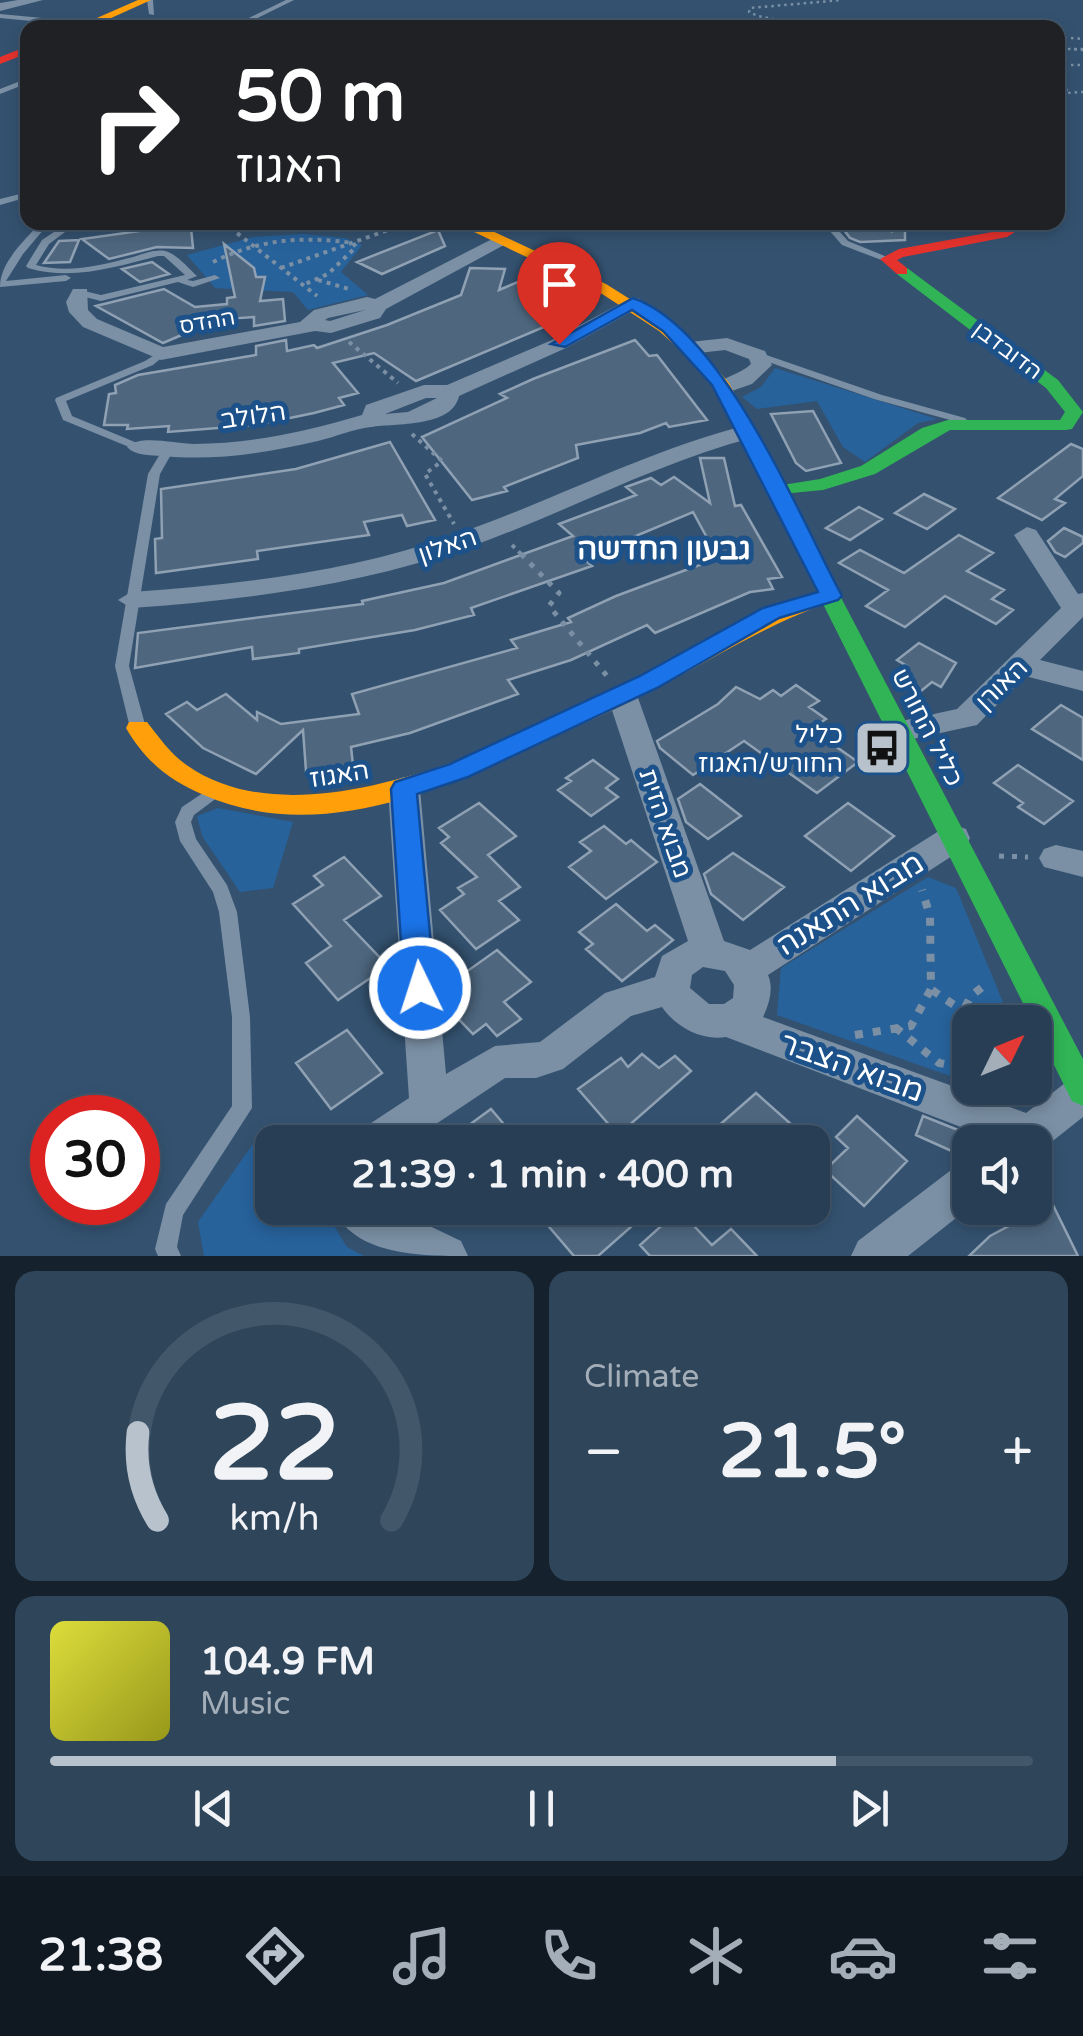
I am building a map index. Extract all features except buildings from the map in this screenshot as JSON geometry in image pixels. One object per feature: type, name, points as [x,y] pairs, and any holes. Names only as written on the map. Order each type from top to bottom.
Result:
[{"type":"street","points":[[0,7],[37,0]]},
{"type":"street","points":[[103,20],[149,5]]},
{"type":"street","name":"כליל החורש","points":[[477,230],[633,303],[690,348],[722,388],[1083,1092]]},
{"type":"street","points":[[887,260],[899,253],[1009,230]]},
{"type":"street","name":"ההדס","points":[[80,293],[76,302],[79,312],[90,322],[161,354],[373,314],[374,307],[422,285],[498,240]]},
{"type":"street","name":"הדובדבן","points":[[777,491],[846,479],[896,456],[935,429],[972,424],[1066,425],[1074,412],[1052,384],[887,260]]},
{"type":"street","name":"הלולב","points":[[446,394],[559,344],[633,303]]},
{"type":"street","points":[[690,348],[727,344],[758,355],[762,364],[746,382],[722,388]]},
{"type":"street","name":"הלולב","points":[[138,447],[167,451],[253,445],[373,419],[399,421],[442,406],[450,398],[431,390],[412,395],[374,410],[373,419]]},
{"type":"street","name":"האלון","points":[[132,600],[290,585],[408,559],[464,541],[688,446],[747,432]]},
{"type":"street","points":[[1027,535],[1079,605]]},
{"type":"street","name":"האגוז","points":[[138,728],[160,755],[186,777],[216,790],[256,802],[299,808],[348,802],[404,789],[459,770],[675,669],[771,613],[830,596]]},
{"type":"street","name":"האורן","points":[[899,731],[966,718],[1079,605]]},
{"type":"street","points":[[1021,665],[1083,681]]},
{"type":"street","name":"מבוא הזית","points":[[622,694],[710,952]]},
{"type":"street","points":[[404,789],[429,1107]]},
{"type":"street","name":"מבוא התאנה","points":[[746,970],[914,863],[958,846]]},
{"type":"street","points":[[696,953],[724,954],[746,970],[754,994],[750,1006],[729,1021],[705,1021],[690,1016],[671,990],[675,967],[696,953]]},
{"type":"street","points":[[402,1125],[495,1062],[511,1057],[530,1061],[550,1057],[634,994],[671,990]]},
{"type":"street","name":"מבוא הצבר","points":[[729,1021],[993,1125]]},
{"type":"street","points":[[1041,1125],[1083,1092]]},
{"type":"street","points":[[873,1256],[952,1195]]},
{"type":"street","points":[[382,1225],[446,1256]]},
{"type":"lane","points":[[248,20],[291,0]]},
{"type":"lane","points":[[0,16],[42,20]]},
{"type":"lane","points":[[0,283],[18,253],[39,230]]},
{"type":"lane","points":[[64,230],[45,242],[31,266],[54,270],[104,267],[158,253],[167,254],[192,276],[101,298],[80,293]]},
{"type":"lane","points":[[834,230],[845,242],[887,260]]},
{"type":"lane","points":[[0,283],[112,274]]},
{"type":"lane","points":[[179,282],[194,284],[215,278]]},
{"type":"lane","points":[[138,447],[67,418],[60,400],[149,363],[161,354]]},
{"type":"lane","points":[[758,355],[878,397],[972,424]]},
{"type":"lane","points":[[138,728],[122,666],[154,474],[167,451]]},
{"type":"lane","points":[[170,1256],[166,1250],[173,1212],[242,1108],[241,1018],[228,912],[221,890],[188,840],[183,822],[188,811],[216,790]]},
{"type":"path","points":[[765,20],[748,12],[750,8],[842,0]]},
{"type":"path","points":[[1065,84],[1066,93],[1083,92]]},
{"type":"path","points":[[234,230],[303,285],[326,321],[412,395]]},
{"type":"path","points":[[280,268],[389,230]]},
{"type":"path","points":[[215,278],[210,268],[212,262],[253,246],[305,236],[352,243],[356,247],[328,274],[303,285]]},
{"type":"path","points":[[399,421],[442,462],[425,474],[464,541]]},
{"type":"path","points":[[496,528],[558,592],[549,606],[622,694]]},
{"type":"path","points":[[958,846],[1069,861]]},
{"type":"path","points":[[799,1047],[911,1026],[931,989],[930,916],[914,863]]},
{"type":"path","points":[[966,1005],[971,996],[1017,962]]},
{"type":"path","points":[[931,989],[955,1005]]},
{"type":"path","points":[[895,1026],[939,1063],[952,1065]]},
{"type":"shaded area","points":[[303,234],[345,238],[362,245],[341,272],[368,295],[308,310],[293,292],[215,288],[187,255],[253,237]]},
{"type":"shaded area","points":[[775,368],[937,419],[918,423],[865,462],[843,447],[817,401],[757,409],[742,397],[761,387]]},
{"type":"shaded area","points":[[218,808],[293,822],[273,888],[240,892],[202,836],[197,816]]},
{"type":"shaded area","points":[[928,877],[956,888],[1004,1005],[952,1005],[952,1077],[777,1015],[781,968]]},
{"type":"shaded area","points":[[255,1141],[255,1225],[333,1225],[347,1247],[364,1256],[204,1256],[198,1222]]},
{"type":"traffic: fast","points":[[777,491],[823,484],[868,470],[929,432],[948,425],[1066,425],[1074,412],[1052,384],[902,271]]},
{"type":"traffic: fast","points":[[805,548],[1083,1091]]},
{"type":"traffic: slow","points":[[98,20],[146,0]]},
{"type":"traffic: slow","points":[[477,230],[601,287],[665,328],[694,353],[720,383],[805,548]]},
{"type":"traffic: slow","points":[[138,728],[179,772],[231,796],[276,805],[323,805],[370,798],[416,785],[506,750],[642,686],[768,619],[830,595]]},
{"type":"traffic: jam","points":[[0,61],[20,52]]},
{"type":"traffic: jam","points":[[902,271],[887,259],[899,253],[1011,230]]},
{"type":"place","name":"כליל החורש/האגוז","points":[[882,748]]},
{"type":"district","name":"גבעון החדשה","points":[[664,549]]},
{"type":"route","points":[[420,988],[404,789],[459,770],[648,682],[771,613],[830,596],[720,383],[669,328],[633,303],[559,344]]}]
